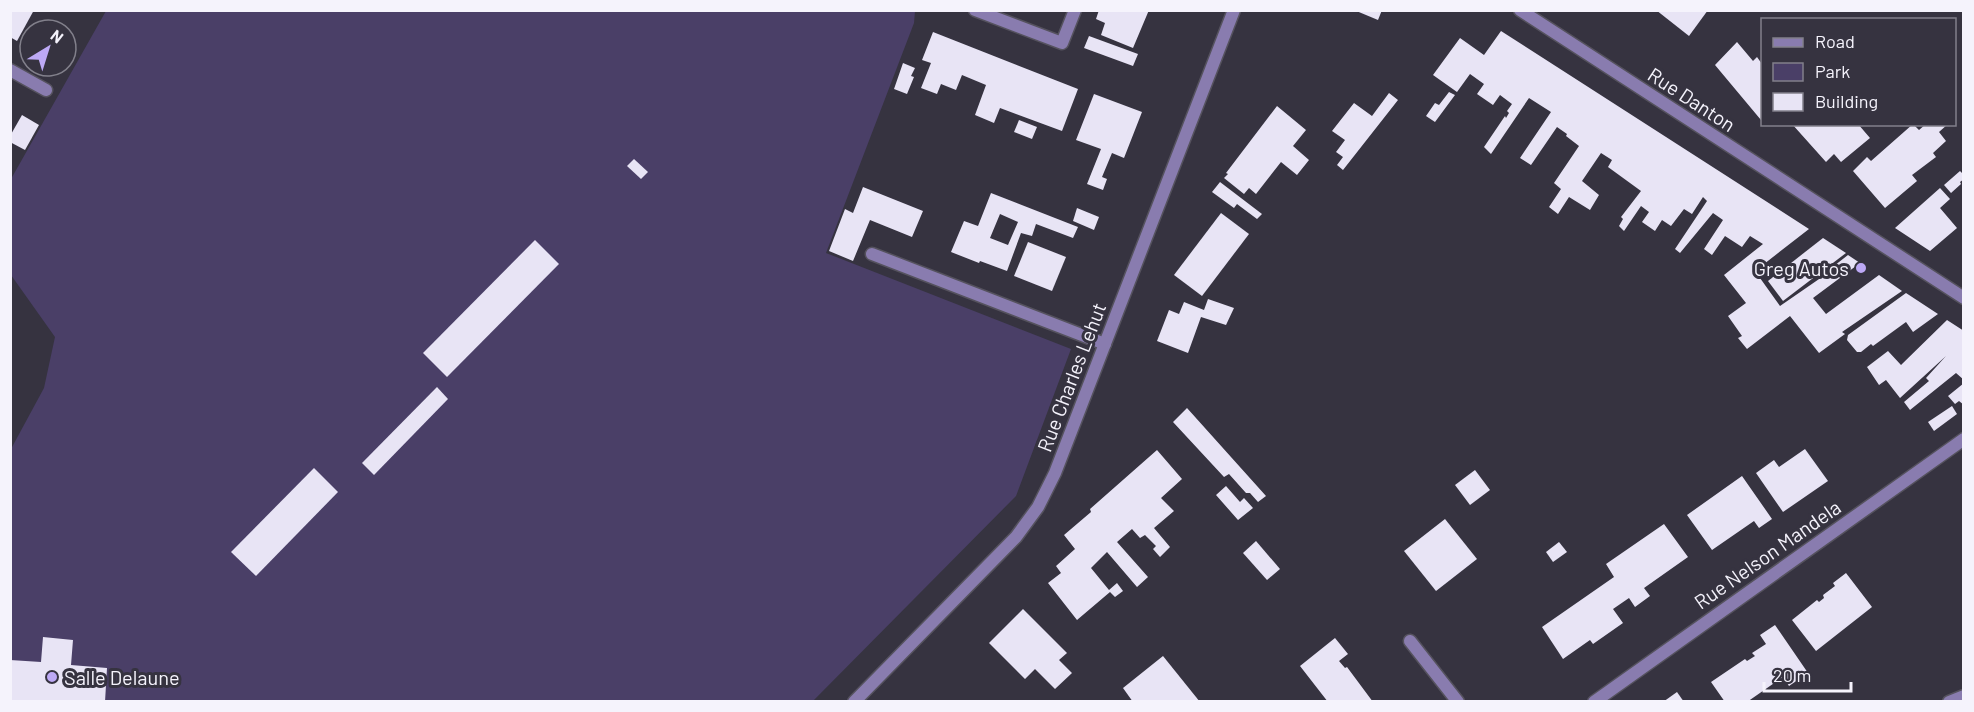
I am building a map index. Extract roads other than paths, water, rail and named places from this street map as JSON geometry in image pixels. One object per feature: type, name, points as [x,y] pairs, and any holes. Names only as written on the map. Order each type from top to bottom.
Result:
[{"type":"street","points":[[975,10],[1062,44],[1075,10]]},
{"type":"street","name":"Rue Charles Lehut","points":[[854,702],[1016,537],[1038,507],[1055,473],[1234,10]]},
{"type":"street","name":"Rue Danton","points":[[1520,10],[1964,298]]},
{"type":"street","points":[[10,70],[46,90]]},
{"type":"street","points":[[872,254],[1104,344]]},
{"type":"street","name":"Rue Nelson Mandela","points":[[1594,702],[1964,439]]},
{"type":"street","points":[[1410,641],[1458,702]]},
{"type":"street","points":[[1949,702],[1964,696]]},
{"type":"place","name":"Greg Autos","points":[[1861,268]]},
{"type":"place","name":"Salle Delaune","points":[[52,677]]}]
